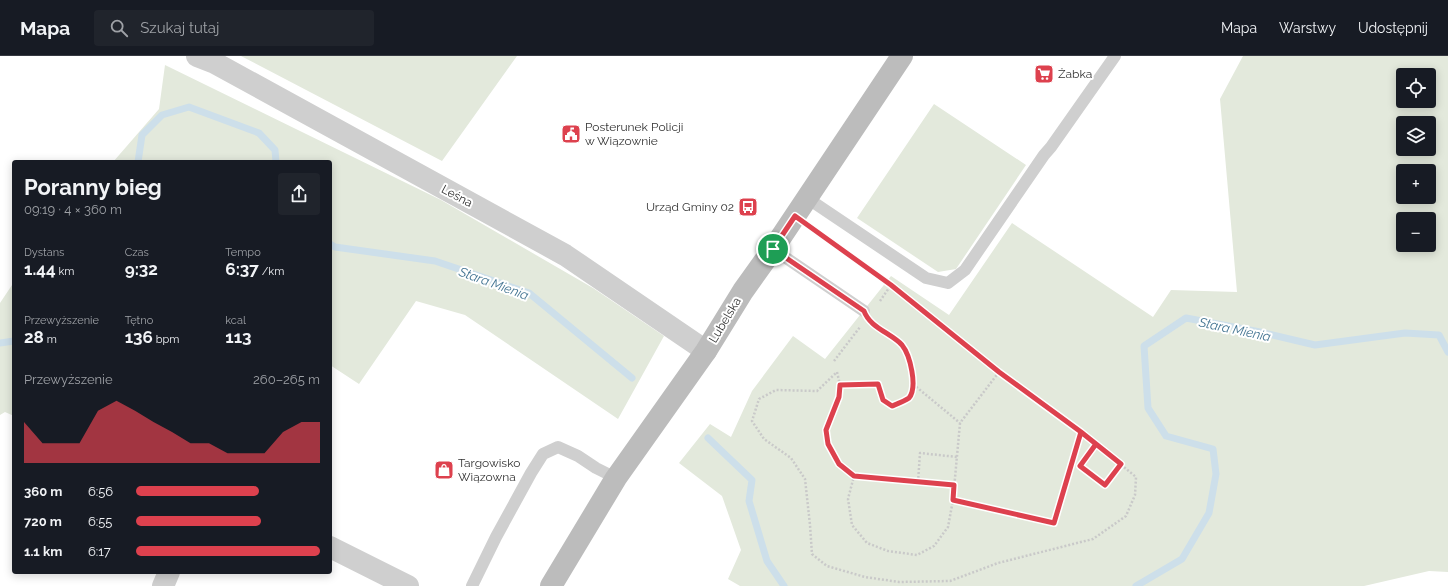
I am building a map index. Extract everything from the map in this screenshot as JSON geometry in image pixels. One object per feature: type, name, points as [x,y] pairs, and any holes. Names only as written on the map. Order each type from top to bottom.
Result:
[{"type":"main road","name":"Lubelska","points":[[552,586],[616,478],[706,352],[743,291],[773,249],[902,56]]},
{"type":"street","name":"Leśna","points":[[197,56],[215,63],[565,255],[706,352]]},
{"type":"street","points":[[332,548],[408,586]]},
{"type":"street","points":[[163,586],[168,574]]},
{"type":"lane","points":[[807,198],[926,278],[948,284],[965,270],[1044,154],[1052,147],[1115,56]]},
{"type":"lane","points":[[773,249],[864,311]]},
{"type":"lane","points":[[472,586],[496,537],[543,454],[558,447],[578,456],[596,468],[616,478]]},
{"type":"path","points":[[795,216],[891,285],[999,372],[1081,432],[1136,477],[1135,495],[1126,516],[1093,539],[998,563],[950,581],[899,582],[865,577],[827,566],[812,554],[805,479],[791,458],[764,438],[752,421],[759,399],[776,390],[817,391],[837,372],[840,385],[839,397],[826,430],[828,444],[839,464],[854,476],[954,485]]},
{"type":"path","points":[[840,385],[878,384],[883,400],[892,406],[909,398],[914,385],[912,367],[902,346],[866,318],[864,311]]},
{"type":"path","points":[[854,476],[848,499],[852,525],[867,543],[888,551],[917,555],[934,546],[948,527],[953,500],[960,423],[999,372]]},
{"type":"path","points":[[914,385],[960,423]]},
{"type":"path","points":[[953,500],[1054,523],[1081,432]]},
{"type":"path","points":[[1096,444],[1080,466],[1105,485],[1121,464]]},
{"type":"path","points":[[918,482],[920,453],[957,457]]},
{"type":"shaded area","points":[[241,56],[517,56],[442,161]]},
{"type":"shaded area","points":[[1243,56],[1448,56],[1448,572],[1429,571],[1364,586],[740,586],[728,579],[741,550],[722,496],[679,463],[710,424],[731,437],[752,391],[793,336],[825,359],[891,276],[949,315],[1012,223],[1153,317],[1171,290],[1237,292],[1220,99]]},
{"type":"shaded area","points":[[165,65],[441,200],[593,288],[664,336],[618,419],[465,315],[416,301],[359,384],[332,366],[332,160],[115,160],[159,109]]},
{"type":"shaded area","points":[[934,104],[1026,165],[956,269],[938,272],[857,218]]},
{"type":"shaded area","points":[[12,285],[12,415],[5,412],[0,415],[0,303]]},
{"type":"waterway","name":"Stara Mienia","points":[[138,160],[142,135],[162,115],[189,107],[259,133],[275,150],[276,160]]},
{"type":"waterway","name":"Stara Mienia","points":[[332,245],[335,247],[435,261],[529,293],[632,378]]},
{"type":"waterway","name":"Stara Mienia","points":[[1136,586],[1182,559],[1209,513],[1216,474],[1213,449],[1166,436],[1148,408],[1144,346],[1186,318],[1260,332],[1315,345],[1405,333],[1439,335],[1448,352]]},
{"type":"waterway","name":"Stara Mienia","points":[[0,343],[12,341]]},
{"type":"waterway","name":"Stara Mienia","points":[[708,438],[752,480],[749,501],[767,561],[784,586]]},
{"type":"place","name":"Żabka","points":[[1044,74]]},
{"type":"place","name":"Posterunek Policji w Wiązownie","points":[[571,134]]},
{"type":"place","name":"Urząd Gminy 02","points":[[748,207]]},
{"type":"place","name":"Targowisko Wiązowna","points":[[444,470]]},
{"type":"route","points":[[773,249],[795,216],[891,285],[999,372],[1081,432],[1121,464],[1105,485],[1080,466],[1096,444],[1081,432],[1054,523],[953,500],[954,485],[854,476],[839,464],[828,444],[826,430],[839,397],[840,385],[878,384],[883,400],[892,406],[909,398],[914,385],[912,367],[902,346],[866,318],[864,311],[773,249]]}]
